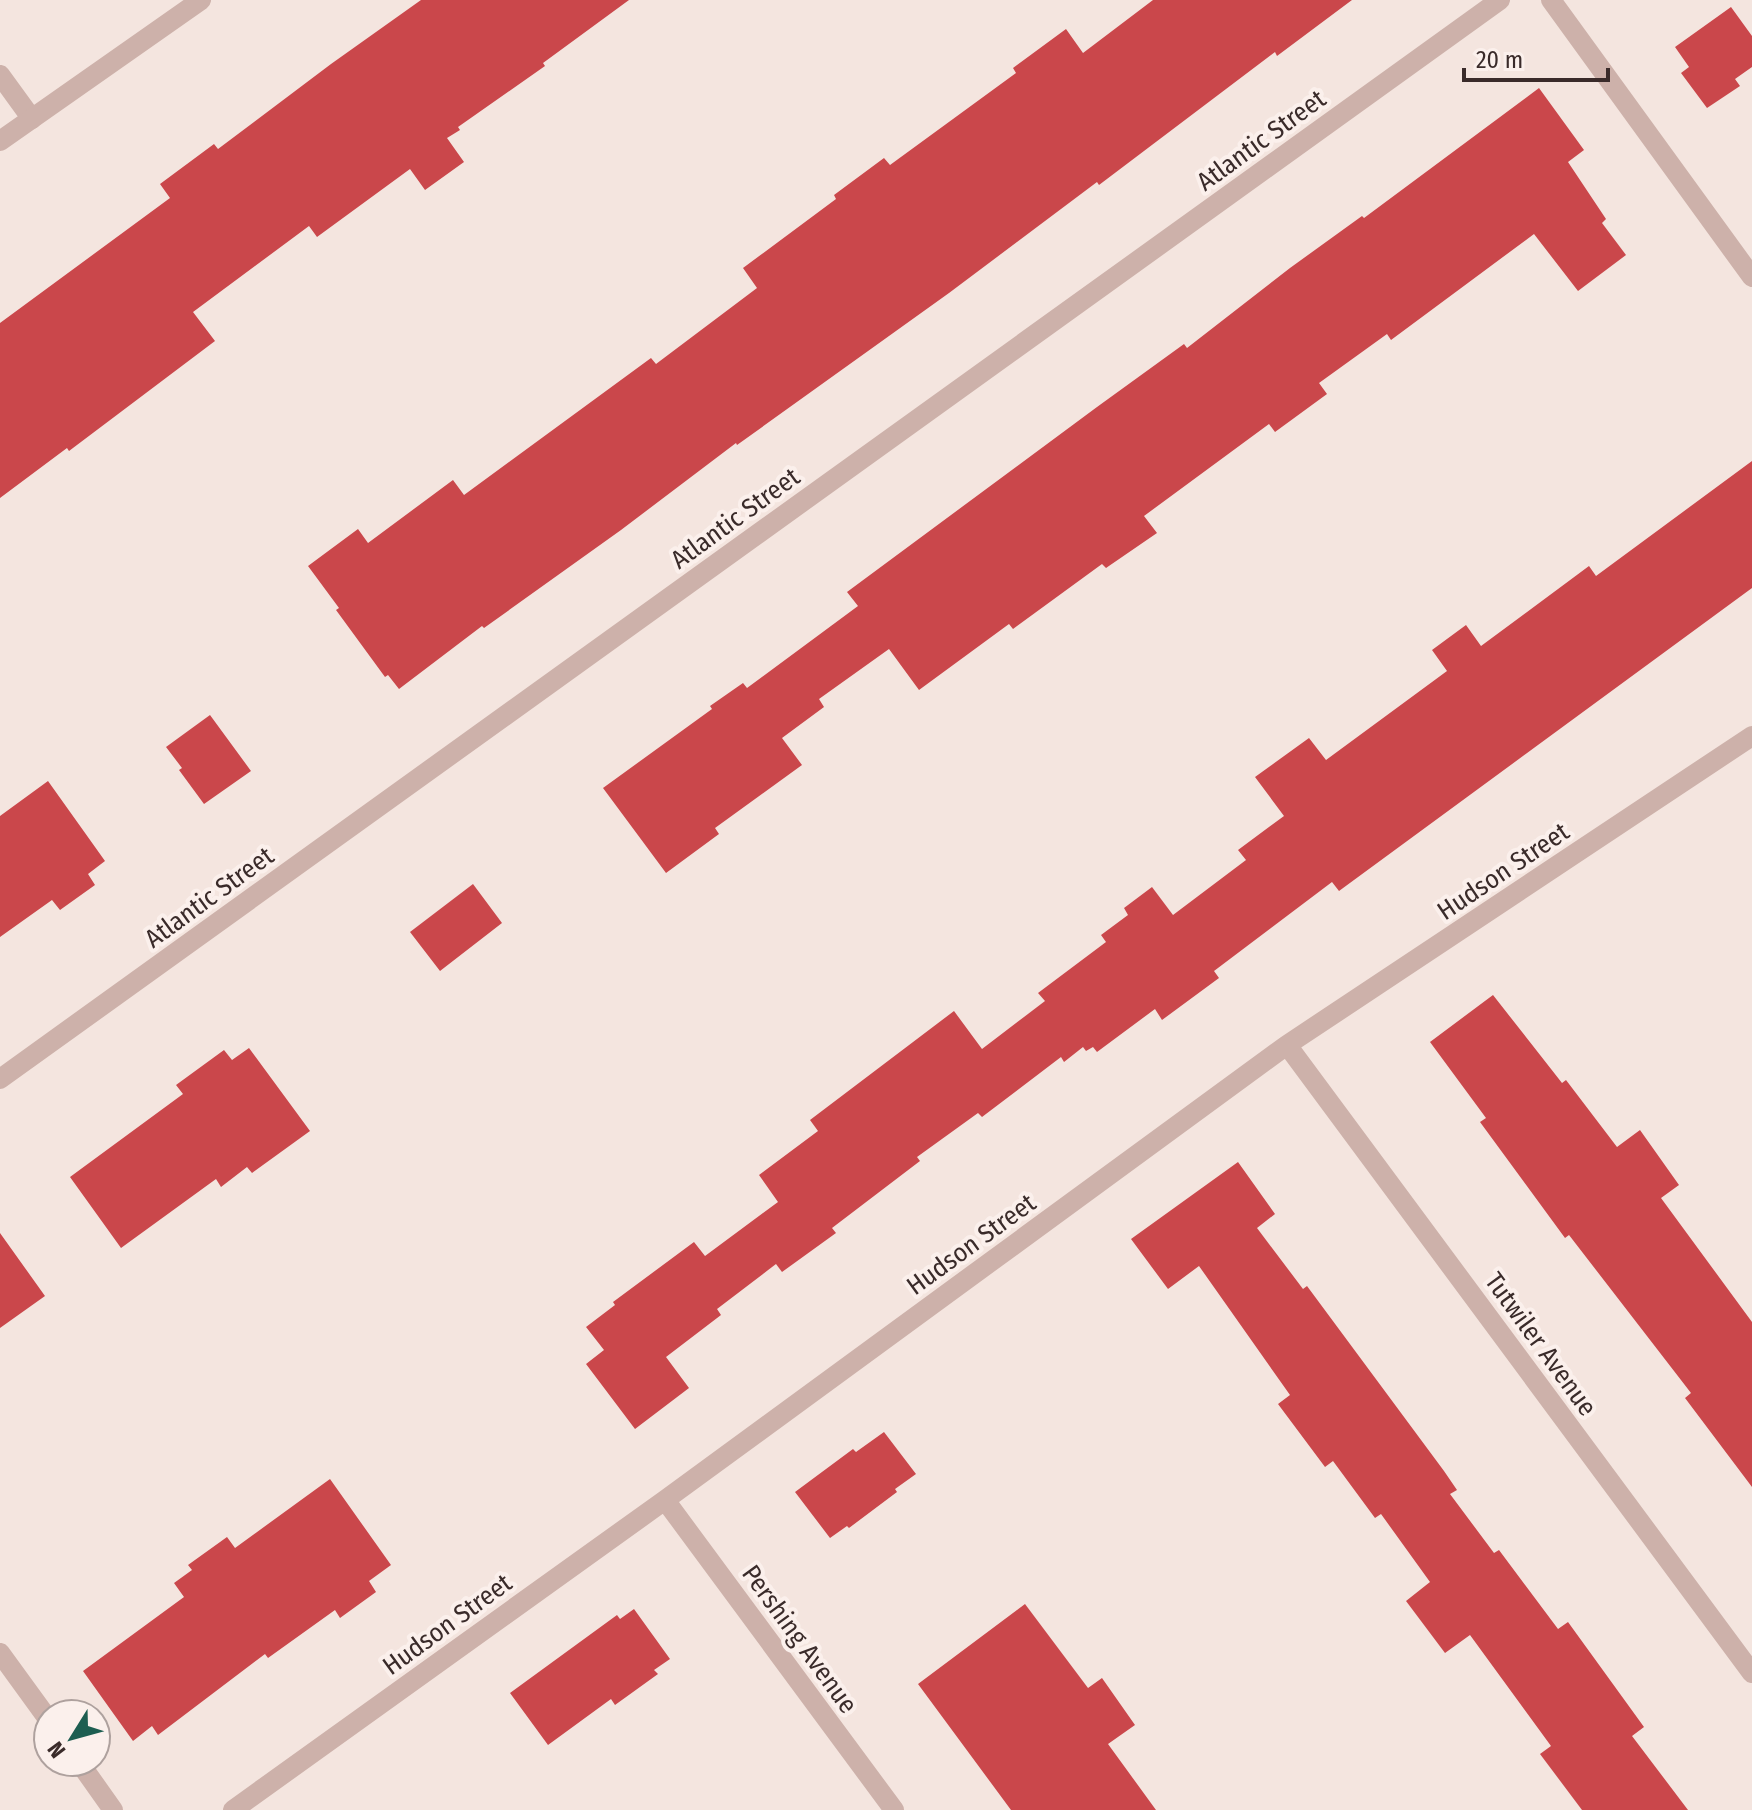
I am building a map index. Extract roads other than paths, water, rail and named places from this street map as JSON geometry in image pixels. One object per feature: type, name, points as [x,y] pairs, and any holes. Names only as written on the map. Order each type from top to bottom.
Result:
[{"type":"street","points":[[0,141],[201,0]]},
{"type":"street","name":"Atlantic Street","points":[[0,1079],[1500,0]]},
{"type":"street","points":[[1551,0],[1752,277]]},
{"type":"street","points":[[0,75],[32,119]]},
{"type":"street","name":"Hudson Street","points":[[233,1810],[665,1500],[1287,1045],[1752,736]]},
{"type":"street","name":"Tutwiler Avenue","points":[[1287,1045],[1752,1673]]},
{"type":"street","name":"Pershing Avenue","points":[[665,1500],[894,1810]]},
{"type":"street","points":[[0,1653],[33,1698]]},
{"type":"street","points":[[90,1778],[113,1810]]}]
